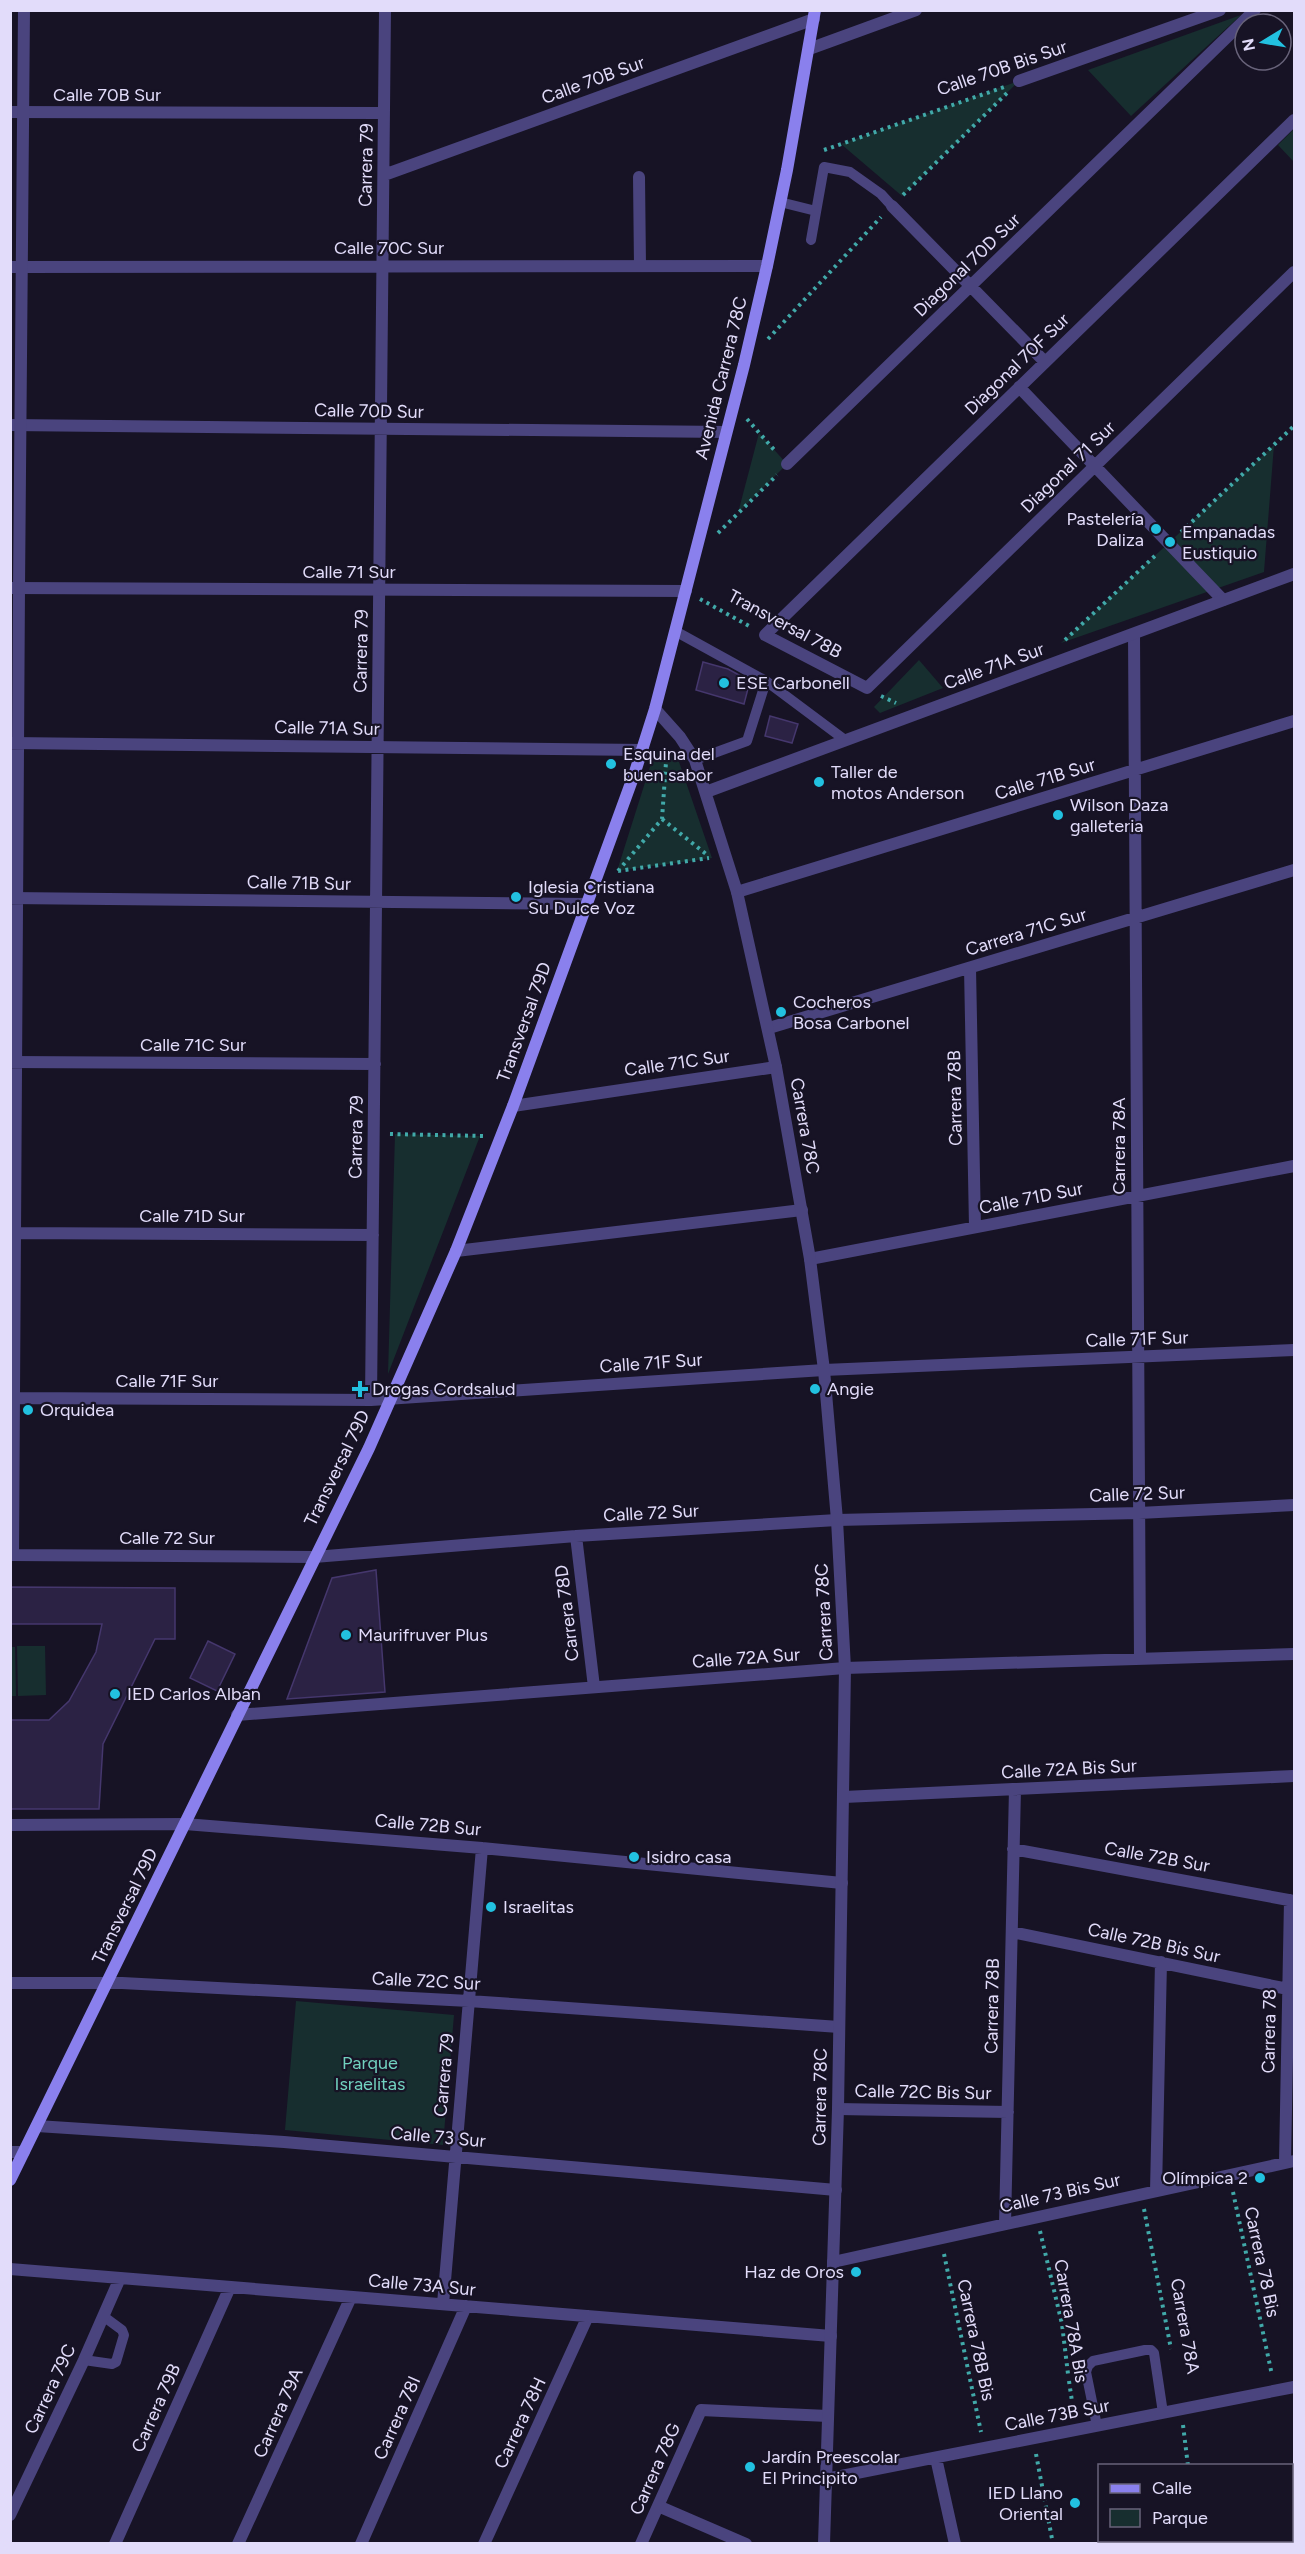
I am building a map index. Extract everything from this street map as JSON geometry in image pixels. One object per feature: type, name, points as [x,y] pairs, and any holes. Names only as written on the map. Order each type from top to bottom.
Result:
[{"type":"main road","name":"Avenida Carrera 78C","points":[[643,750],[686,591],[767,266],[815,15]]},
{"type":"main road","name":"Transversal 79D","points":[[10,2180],[369,1448],[456,1251],[513,1106],[643,750]]},
{"type":"street","points":[[12,1555],[17,112],[24,10]]},
{"type":"street","name":"Carrera 79","points":[[371,1400],[385,10]]},
{"type":"street","points":[[809,49],[916,10]]},
{"type":"street","name":"Calle 70B Bis Sur","points":[[1019,81],[1220,10]]},
{"type":"street","name":"Diagonal 70D Sur","points":[[787,464],[1255,10]]},
{"type":"street","name":"Calle 70B Sur","points":[[384,175],[815,15]]},
{"type":"street","name":"Calle 70B Sur","points":[[17,112],[384,113]]},
{"type":"street","name":"Diagonal 70F Sur","points":[[765,635],[1294,120]]},
{"type":"street","points":[[639,177],[640,266]]},
{"type":"street","points":[[892,206],[1045,362]]},
{"type":"street","name":"Calle 70C Sur","points":[[16,267],[767,266]]},
{"type":"street","name":"Diagonal 71 Sur","points":[[870,690],[1294,272]]},
{"type":"street","points":[[1019,387],[1223,600]]},
{"type":"street","name":"Calle 70D Sur","points":[[15,425],[726,432]]},
{"type":"street","name":"Calle 71A Sur","points":[[706,792],[1294,574]]},
{"type":"street","name":"Calle 71 Sur","points":[[15,588],[686,591]]},
{"type":"street","name":"Carrera 78A","points":[[1134,633],[1140,1659]]},
{"type":"street","name":"Transversal 78B","points":[[765,635],[870,690]]},
{"type":"street","name":"Carrera 78C","points":[[655,709],[689,749],[695,760],[737,892],[769,1028],[810,1259],[824,1370],[837,1520],[845,1668],[838,2109],[824,2544]]},
{"type":"street","name":"Calle 71B Sur","points":[[737,892],[1294,721]]},
{"type":"street","name":"Calle 71A Sur","points":[[14,743],[643,750]]},
{"type":"street","name":"Carrera 71C Sur","points":[[769,1028],[1294,870]]},
{"type":"street","name":"Calle 71B Sur","points":[[14,898],[587,904]]},
{"type":"street","name":"Carrera 78B","points":[[970,968],[975,1227]]},
{"type":"street","name":"Calle 71C Sur","points":[[13,1062],[375,1064]]},
{"type":"street","name":"Calle 71C Sur","points":[[513,1106],[776,1067]]},
{"type":"street","name":"Calle 71D Sur","points":[[810,1259],[1294,1166]]},
{"type":"street","points":[[456,1251],[802,1210]]},
{"type":"street","name":"Calle 71D Sur","points":[[13,1233],[373,1235]]},
{"type":"street","name":"Calle 71F Sur","points":[[12,1398],[371,1400],[824,1370],[1294,1350]]},
{"type":"street","name":"Calle 72 Sur","points":[[12,1555],[314,1557],[576,1536],[837,1520],[1139,1513],[1294,1505]]},
{"type":"street","name":"Carrera 78D","points":[[576,1536],[594,1687]]},
{"type":"street","name":"Calle 72A Sur","points":[[237,1715],[845,1668],[1294,1654]]},
{"type":"street","name":"Calle 72A Bis Sur","points":[[844,1797],[1294,1776]]},
{"type":"street","name":"Carrera 78B","points":[[1005,2224],[1015,1789]]},
{"type":"street","name":"Calle 72B Sur","points":[[10,1825],[185,1824],[482,1848],[842,1883]]},
{"type":"street","name":"Carrera 79","points":[[443,2304],[482,1848]]},
{"type":"street","name":"Calle 72B Sur","points":[[1013,1849],[1292,1900]]},
{"type":"street","name":"Carrera 78","points":[[1290,2162],[1288,1989],[1292,1900]]},
{"type":"street","name":"Calle 72B Bis Sur","points":[[1012,1932],[1288,1989]]},
{"type":"street","points":[[1156,2191],[1161,1962]]},
{"type":"street","name":"Calle 72C Sur","points":[[10,1983],[109,1982],[469,2001],[839,2027]]},
{"type":"street","name":"Calle 72C Bis Sur","points":[[838,2109],[1008,2112]]},
{"type":"street","name":"Calle 73 Sur","points":[[37,2126],[456,2156],[836,2190]]},
{"type":"street","points":[[10,2152],[24,2152]]},
{"type":"street","name":"Calle 73 Bis Sur","points":[[833,2262],[1290,2162]]},
{"type":"street","name":"Calle 73A Sur","points":[[10,2269],[831,2336]]},
{"type":"street","name":"Carrera 79C","points":[[10,2515],[84,2360],[120,2278]]},
{"type":"street","name":"Carrera 79B","points":[[115,2544],[230,2287]]},
{"type":"street","name":"Carrera 79A","points":[[238,2544],[351,2297]]},
{"type":"street","name":"Carrera 78I","points":[[361,2544],[466,2306]]},
{"type":"street","name":"Carrera 78H","points":[[484,2544],[588,2316]]},
{"type":"street","name":"Calle 73B Sur","points":[[826,2479],[1294,2387]]},
{"type":"street","name":"Carrera 78G","points":[[641,2544],[701,2410],[828,2416]]},
{"type":"street","points":[[936,2458],[954,2544]]},
{"type":"street","points":[[658,2506],[746,2544]]},
{"type":"lane","points":[[811,240],[824,167],[850,172],[881,194],[892,206]]},
{"type":"lane","points":[[780,202],[816,211]]},
{"type":"lane","points":[[675,631],[766,681],[845,740]]},
{"type":"lane","points":[[695,760],[747,741],[766,681]]},
{"type":"lane","points":[[84,2360],[112,2364],[116,2362],[124,2335],[122,2330],[103,2316]]},
{"type":"lane","points":[[1097,2426],[1086,2373],[1088,2366],[1093,2361],[1145,2350],[1151,2350],[1154,2353],[1162,2413]]},
{"type":"path","name":"Calle 70B Bis Sur","points":[[819,152],[1019,81]]},
{"type":"path","points":[[713,538],[787,464],[746,417]]},
{"type":"path","name":"Transversal 78B","points":[[686,591],[765,635]]},
{"type":"path","points":[[870,690],[901,706]]},
{"type":"path","points":[[617,871],[662,819],[671,727]]},
{"type":"path","points":[[609,873],[712,858],[662,819]]},
{"type":"path","points":[[374,1133],[488,1136]]},
{"type":"path","name":"Carrera 78 Bis","points":[[1230,2175],[1275,2391]]},
{"type":"path","name":"Carrera 78A","points":[[1140,2193],[1164,2303],[1173,2358]]},
{"type":"path","name":"Carrera 78A Bis","points":[[1036,2217],[1062,2324],[1076,2431]]},
{"type":"path","name":"Carrera 78B Bis","points":[[940,2239],[984,2448]]},
{"type":"path","points":[[1181,2409],[1188,2464]]},
{"type":"path","points":[[1033,2438],[1053,2544]]},
{"type":"green space","points":[[1233,18],[1233,22],[1131,116],[1088,70]]},
{"type":"green space","points":[[1019,81],[902,196],[841,144]]},
{"type":"green space","points":[[1294,129],[1294,162],[1278,145]]},
{"type":"green space","points":[[759,433],[787,464],[738,513]]},
{"type":"green space","points":[[1274,445],[1264,572],[1061,643]]},
{"type":"green space","points":[[919,660],[943,688],[880,713],[874,707]]},
{"type":"green space","points":[[655,751],[677,756],[712,858],[617,871]]},
{"type":"green space","points":[[395,1134],[480,1136],[388,1374]]},
{"type":"green space","points":[[17,1646],[45,1646],[46,1695],[18,1696]]},
{"type":"green space","points":[[10,1647],[15,1647],[16,1696],[11,1696]]},
{"type":"green space","name":"Parque Israelitas","points":[[296,2001],[454,2015],[443,2145],[285,2130]]},
{"type":"building","name":"ESE Carbonell","points":[[703,662],[728,669],[750,681],[744,704],[696,690]]},
{"type":"building","name":"ESE Carbonell","points":[[770,716],[798,724],[792,743],[765,736]]},
{"type":"building","name":"Maurifruver Plus","points":[[376,1570],[385,1692],[287,1699],[332,1578]]},
{"type":"building","points":[[10,1587],[175,1588],[175,1639],[155,1639],[103,1744],[99,1809],[10,1809],[10,1720],[49,1720],[69,1701],[96,1652],[102,1624],[10,1624]]},
{"type":"building","points":[[208,1641],[235,1654],[217,1691],[190,1678]]},
{"type":"place","name":"Pastelería Daliza","points":[[1156,529]]},
{"type":"place","name":"Empanadas Eustiquio","points":[[1170,542]]},
{"type":"place","name":"ESE Carbonell","points":[[724,683]]},
{"type":"place","name":"Esquina del buen sabor","points":[[611,764]]},
{"type":"place","name":"Taller de motos Anderson","points":[[819,782]]},
{"type":"place","name":"Wilson Daza galleteria","points":[[1058,815]]},
{"type":"place","name":"Iglesia Cristiana Su Dulce Voz","points":[[516,897]]},
{"type":"place","name":"Cocheros Bosa Carbonel","points":[[781,1012]]},
{"type":"place","name":"Drogas Cordsalud","points":[[360,1389]]},
{"type":"place","name":"Angie","points":[[815,1389]]},
{"type":"place","name":"Orquidea","points":[[28,1410]]},
{"type":"place","name":"Maurifruver Plus","points":[[346,1635]]},
{"type":"place","name":"IED Carlos Alban","points":[[115,1694]]},
{"type":"place","name":"Isidro casa","points":[[634,1857]]},
{"type":"place","name":"Israelitas","points":[[491,1907]]},
{"type":"place","name":"Olímpica 2","points":[[1260,2178]]},
{"type":"place","name":"Haz de Oros","points":[[856,2272]]},
{"type":"place","name":"Jardín Preescolar El Principito","points":[[750,2467]]},
{"type":"place","name":"IED Llano Oriental","points":[[1075,2503]]}]
